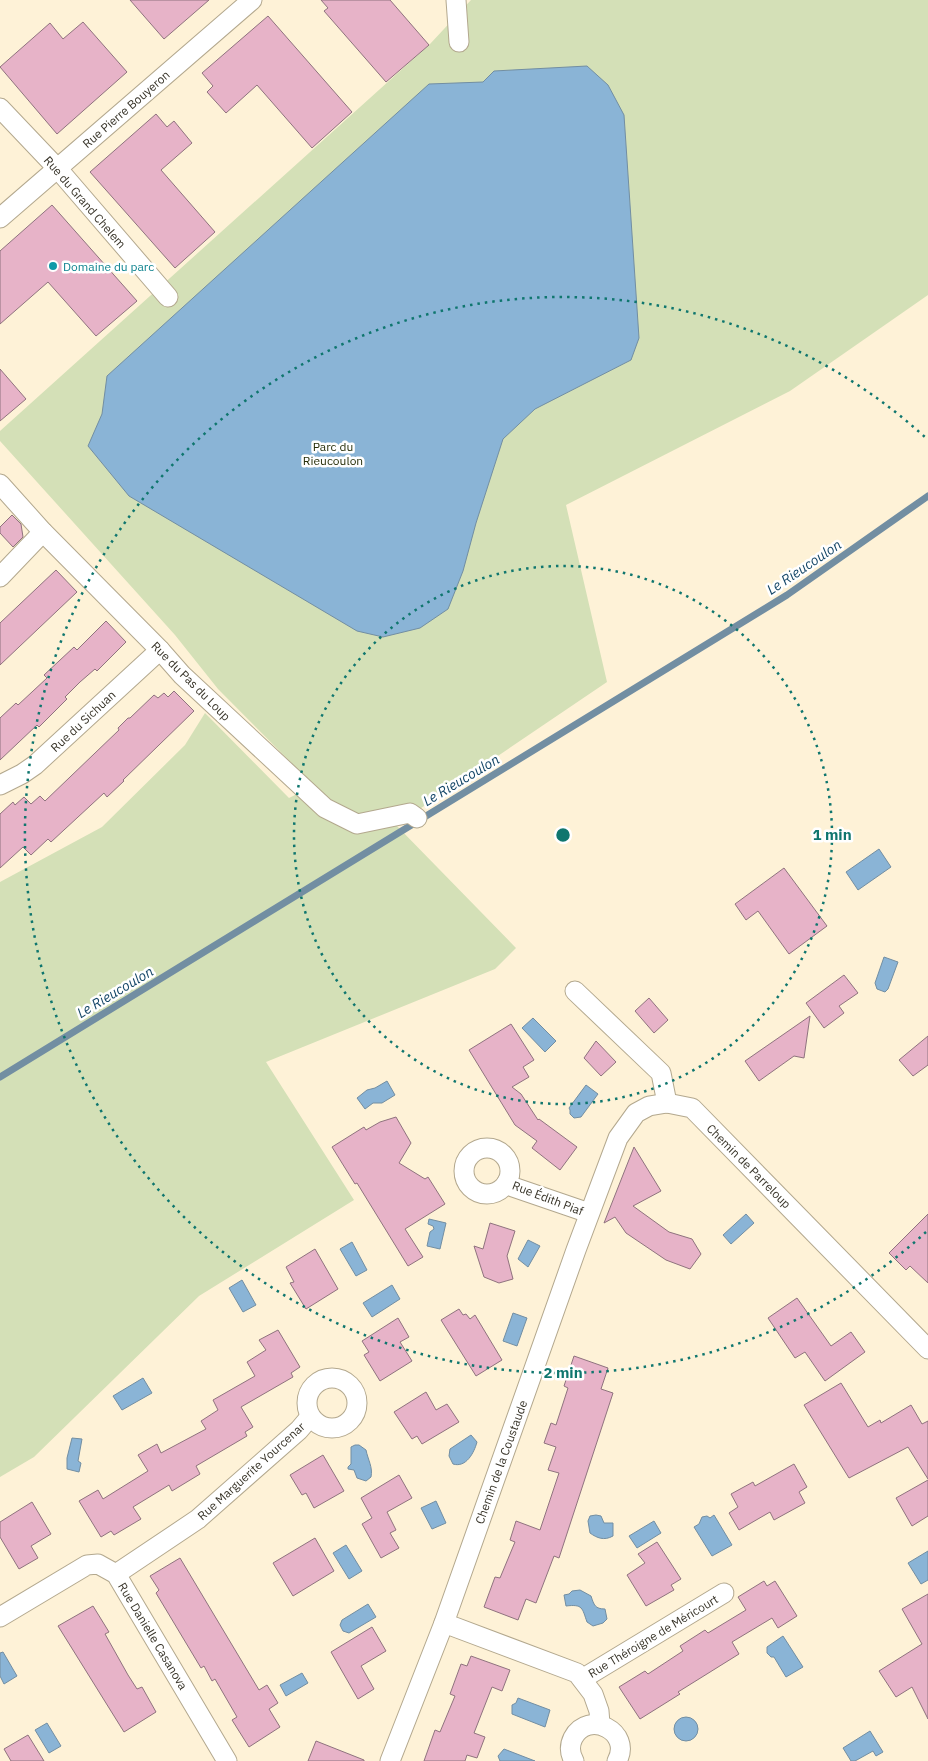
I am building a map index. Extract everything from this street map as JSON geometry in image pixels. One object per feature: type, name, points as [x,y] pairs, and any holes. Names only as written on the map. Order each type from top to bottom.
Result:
[{"type":"street","name":"Rue Pierre Bouyeron","points":[[0,218],[252,0]]},
{"type":"street","points":[[456,0],[460,42]]},
{"type":"street","name":"Rue du Grand Chelem","points":[[0,108],[57,168],[168,297]]},
{"type":"street","name":"Rue du Pas du Loup","points":[[0,484],[43,532],[160,650],[182,675],[325,808],[357,824],[414,815]]},
{"type":"street","points":[[0,577],[43,532]]},
{"type":"street","name":"Rue du Sichuan","points":[[0,785],[35,765],[160,650]]},
{"type":"street","points":[[576,991],[661,1073],[667,1103]]},
{"type":"street","name":"Chemin de la Coustaude","points":[[390,1761],[444,1623],[589,1214],[618,1138],[636,1113],[649,1106],[667,1103]]},
{"type":"street","name":"Chemin de Parreloup","points":[[667,1103],[692,1108],[928,1349]]},
{"type":"street","name":"Rue Édith Piaf","points":[[507,1182],[513,1188],[589,1214]]},
{"type":"street","name":"Rue Marguerite Yourcenar","points":[[116,1574],[206,1513],[310,1417]]},
{"type":"street","name":"Rue Danielle Casanova","points":[[0,1618],[87,1565],[98,1564],[116,1574],[227,1761]]},
{"type":"street","name":"Rue Théroigne de Méricourt","points":[[582,1679],[724,1593]]},
{"type":"street","name":"Rue Théroigne de Méricourt","points":[[444,1623],[577,1673],[594,1694],[599,1711],[600,1724]]},
{"type":"street","points":[[574,1761],[570,1749],[572,1741],[576,1733],[590,1724],[600,1724],[608,1727],[614,1733],[619,1740],[620,1749],[617,1761]]},
{"type":"green space","name":"Parc du Rieucoulon","points":[[471,0],[928,0],[928,295],[790,391],[566,505],[607,682],[396,825],[516,948],[495,969],[266,1062],[354,1200],[199,1296],[34,1457],[0,1477],[0,882],[102,827],[185,745],[205,713],[289,798],[297,794],[342,814],[218,689],[175,635],[0,441],[0,431],[430,44]]},
{"type":"water","points":[[587,66],[608,85],[624,115],[639,338],[631,360],[535,409],[503,439],[463,571],[448,609],[420,628],[383,637],[357,631],[129,496],[88,446],[102,414],[107,376],[429,84],[483,82],[494,71]]},
{"type":"water","points":[[879,849],[891,867],[858,890],[846,872]]},
{"type":"water","points":[[884,957],[898,962],[888,989],[885,992],[877,989],[875,983]]},
{"type":"water","points":[[533,1018],[556,1041],[545,1052],[522,1028]]},
{"type":"water","points":[[387,1081],[395,1095],[382,1103],[373,1103],[365,1109],[357,1098],[367,1090]]},
{"type":"water","points":[[586,1085],[598,1094],[581,1117],[574,1118],[570,1114],[569,1108]]},
{"type":"water","points":[[746,1214],[754,1223],[731,1244],[723,1235]]},
{"type":"water","points":[[429,1219],[446,1223],[440,1249],[427,1246],[430,1232],[434,1229],[433,1226],[428,1224]]},
{"type":"water","points":[[528,1240],[540,1246],[528,1267],[518,1259]]},
{"type":"water","points":[[352,1242],[367,1270],[356,1276],[340,1249]]},
{"type":"water","points":[[242,1280],[256,1305],[243,1312],[229,1288]]},
{"type":"water","points":[[392,1285],[400,1299],[372,1317],[363,1303]]},
{"type":"water","points":[[513,1313],[527,1318],[517,1346],[503,1341]]},
{"type":"water","points":[[143,1378],[152,1393],[122,1410],[113,1396]]},
{"type":"water","points":[[471,1435],[477,1442],[472,1455],[462,1464],[453,1464],[449,1456],[450,1449]]},
{"type":"water","points":[[72,1438],[82,1439],[78,1461],[81,1463],[79,1472],[67,1469],[67,1458]]},
{"type":"water","points":[[359,1445],[366,1450],[371,1467],[371,1477],[366,1481],[357,1478],[354,1470],[348,1469],[351,1464],[351,1447]]},
{"type":"water","points":[[436,1501],[446,1523],[432,1529],[421,1508]]},
{"type":"water","points":[[714,1515],[732,1545],[712,1556],[694,1527],[699,1524],[702,1517],[707,1516],[710,1518]]},
{"type":"water","points":[[590,1516],[601,1516],[604,1523],[613,1523],[613,1536],[601,1538],[590,1533],[588,1521]]},
{"type":"water","points":[[654,1521],[661,1533],[637,1548],[629,1536]]},
{"type":"water","points":[[346,1545],[362,1571],[349,1579],[333,1553]]},
{"type":"water","points":[[928,1551],[928,1580],[921,1584],[908,1563]]},
{"type":"water","points":[[580,1590],[591,1596],[597,1607],[605,1609],[607,1619],[603,1623],[593,1626],[587,1622],[579,1606],[566,1606],[564,1595]]},
{"type":"water","points":[[368,1604],[376,1617],[349,1633],[343,1631],[340,1625],[342,1620]]},
{"type":"water","points":[[783,1636],[803,1667],[786,1677],[774,1657],[767,1653],[767,1647]]},
{"type":"water","points":[[3,1652],[17,1676],[4,1684],[0,1676],[0,1653]]},
{"type":"water","points":[[302,1673],[308,1683],[286,1696],[280,1685]]},
{"type":"water","points":[[518,1698],[550,1710],[545,1727],[512,1714],[512,1705],[516,1703]]},
{"type":"water","points":[[686,1717],[695,1720],[698,1729],[695,1738],[686,1741],[677,1738],[674,1729],[677,1720]]},
{"type":"water","points":[[47,1723],[61,1746],[49,1753],[35,1730]]},
{"type":"water","points":[[870,1731],[883,1752],[876,1756],[873,1751],[855,1761],[851,1761],[843,1748]]},
{"type":"water","points":[[504,1749],[535,1761],[500,1761],[498,1756]]},
{"type":"building","points":[[130,0],[209,0],[164,39]]},
{"type":"building","points":[[321,0],[390,0],[429,45],[386,82],[324,11],[328,8]]},
{"type":"building","points":[[268,16],[352,112],[312,148],[257,85],[226,113],[207,92],[213,86],[202,73]]},
{"type":"building","points":[[83,22],[127,72],[57,134],[0,67],[50,23],[63,39]]},
{"type":"building","points":[[156,114],[167,127],[174,121],[192,143],[161,170],[215,232],[175,268],[90,172]]},
{"type":"building","name":"Domaine du parc","points":[[52,205],[137,301],[96,336],[48,282],[0,324],[0,251]]},
{"type":"building","points":[[0,369],[26,399],[0,421]]},
{"type":"building","points":[[12,515],[21,524],[23,537],[13,547],[0,533],[0,527]]},
{"type":"building","points":[[56,570],[77,592],[0,665],[0,623]]},
{"type":"building","points":[[106,621],[126,642],[97,671],[95,669],[80,682],[65,697],[67,699],[39,727],[37,725],[0,760],[0,718],[16,703],[18,705],[47,678],[44,675],[74,647],[77,650]]},
{"type":"building","points":[[174,691],[194,711],[107,797],[104,793],[51,842],[48,839],[31,855],[23,847],[0,868],[0,814],[13,802],[15,805],[24,797],[31,804],[40,796],[45,801],[119,730],[118,728],[128,718],[154,695],[158,698],[164,693],[168,697]]},
{"type":"building","points":[[784,868],[827,926],[789,954],[758,911],[746,920],[735,904]]},
{"type":"building","points":[[844,975],[858,993],[839,1006],[844,1013],[824,1028],[806,1003]]},
{"type":"building","points":[[649,998],[668,1020],[654,1033],[635,1011]]},
{"type":"building","points":[[810,1016],[804,1058],[794,1056],[759,1081],[745,1061]]},
{"type":"building","points":[[511,1024],[534,1060],[523,1067],[529,1077],[512,1087],[521,1094],[538,1120],[577,1147],[560,1170],[532,1148],[537,1141],[515,1125],[469,1050]]},
{"type":"building","points":[[928,1036],[928,1065],[913,1076],[899,1060]]},
{"type":"building","points":[[596,1041],[616,1062],[601,1076],[584,1058]]},
{"type":"building","points":[[396,1117],[411,1143],[399,1163],[425,1179],[428,1177],[445,1204],[405,1229],[423,1257],[408,1266],[357,1183],[355,1184],[332,1147],[364,1127],[366,1130],[380,1122]]},
{"type":"building","points":[[634,1147],[661,1191],[633,1206],[669,1232],[692,1239],[701,1254],[690,1269],[666,1260],[626,1233],[615,1217],[604,1223]]},
{"type":"building","points":[[928,1214],[928,1283],[910,1266],[906,1270],[889,1253]]},
{"type":"building","points":[[490,1223],[515,1231],[507,1256],[513,1279],[499,1283],[484,1277],[474,1246],[483,1249]]},
{"type":"building","points":[[315,1249],[338,1289],[306,1309],[290,1283],[294,1282],[286,1267]]},
{"type":"building","points":[[797,1298],[831,1346],[851,1332],[865,1352],[825,1381],[805,1352],[795,1358],[768,1318]]},
{"type":"building","points":[[459,1309],[463,1315],[466,1314],[470,1319],[475,1315],[502,1360],[476,1376],[441,1320]]},
{"type":"building","points":[[398,1318],[409,1337],[400,1342],[412,1361],[380,1381],[364,1355],[369,1352],[362,1341]]},
{"type":"building","points":[[278,1330],[300,1367],[291,1373],[293,1377],[241,1407],[253,1427],[245,1432],[247,1436],[196,1466],[200,1474],[172,1491],[169,1485],[133,1507],[141,1519],[114,1535],[111,1531],[101,1537],[79,1501],[98,1490],[103,1499],[148,1471],[138,1455],[157,1444],[161,1453],[206,1429],[201,1421],[218,1410],[213,1400],[255,1376],[247,1362],[266,1350],[259,1340]]},
{"type":"building","points":[[574,1356],[608,1368],[601,1389],[613,1393],[559,1558],[554,1556],[536,1603],[526,1599],[518,1620],[484,1607],[495,1577],[500,1578],[515,1542],[510,1540],[516,1521],[540,1530],[559,1473],[548,1470],[556,1447],[544,1443],[551,1423],[556,1425],[568,1388],[564,1386]]},
{"type":"building","points":[[841,1383],[868,1427],[880,1420],[881,1423],[911,1405],[922,1424],[928,1421],[928,1479],[908,1447],[849,1478],[804,1405]]},
{"type":"building","points":[[426,1392],[436,1410],[447,1404],[459,1422],[422,1444],[417,1436],[412,1439],[394,1412]]},
{"type":"building","points":[[323,1455],[344,1491],[314,1508],[306,1493],[302,1495],[290,1475]]},
{"type":"building","points":[[794,1464],[807,1487],[799,1492],[805,1503],[774,1520],[770,1512],[739,1530],[729,1513],[738,1507],[731,1494],[753,1482],[755,1486]]},
{"type":"building","points":[[399,1475],[412,1498],[387,1512],[396,1530],[390,1533],[399,1548],[381,1558],[362,1524],[372,1518],[361,1498]]},
{"type":"building","points":[[928,1480],[928,1516],[912,1526],[896,1498]]},
{"type":"building","points":[[32,1502],[51,1534],[31,1546],[38,1558],[19,1569],[0,1537],[0,1522]]},
{"type":"building","points":[[315,1538],[334,1571],[293,1596],[273,1563]]},
{"type":"building","points":[[657,1542],[681,1579],[671,1585],[674,1590],[646,1606],[627,1575],[645,1563],[638,1554]]},
{"type":"building","points":[[180,1558],[259,1690],[267,1685],[278,1703],[269,1709],[280,1727],[249,1747],[232,1720],[237,1717],[215,1679],[212,1681],[204,1666],[201,1668],[156,1593],[159,1590],[150,1576]]},
{"type":"building","points":[[764,1581],[767,1586],[775,1581],[797,1616],[778,1628],[772,1618],[732,1642],[739,1654],[678,1692],[680,1694],[640,1719],[619,1687],[645,1671],[648,1674],[683,1651],[680,1646],[705,1630],[708,1633],[746,1610],[738,1597]]},
{"type":"building","points":[[928,1594],[928,1719],[912,1687],[896,1697],[879,1671],[922,1644],[902,1609]]},
{"type":"building","points":[[93,1606],[109,1632],[105,1634],[128,1675],[137,1689],[142,1687],[156,1712],[124,1732],[58,1626]]},
{"type":"building","points":[[372,1627],[386,1651],[361,1666],[374,1689],[358,1699],[331,1652]]},
{"type":"building","points":[[471,1656],[510,1670],[502,1691],[492,1687],[474,1733],[485,1737],[477,1758],[467,1755],[465,1761],[424,1761],[435,1730],[440,1732],[455,1696],[450,1694],[461,1664],[467,1666]]},
{"type":"building","points":[[28,1735],[44,1761],[11,1761],[4,1749]]},
{"type":"building","points":[[316,1741],[364,1760],[364,1761],[308,1761]]},
{"type":"waterway","name":"Le Rieucoulon","points":[[0,1077],[787,595],[928,496]]},
{"type":"place","name":"Domaine du parc","points":[[53,266]]}]
